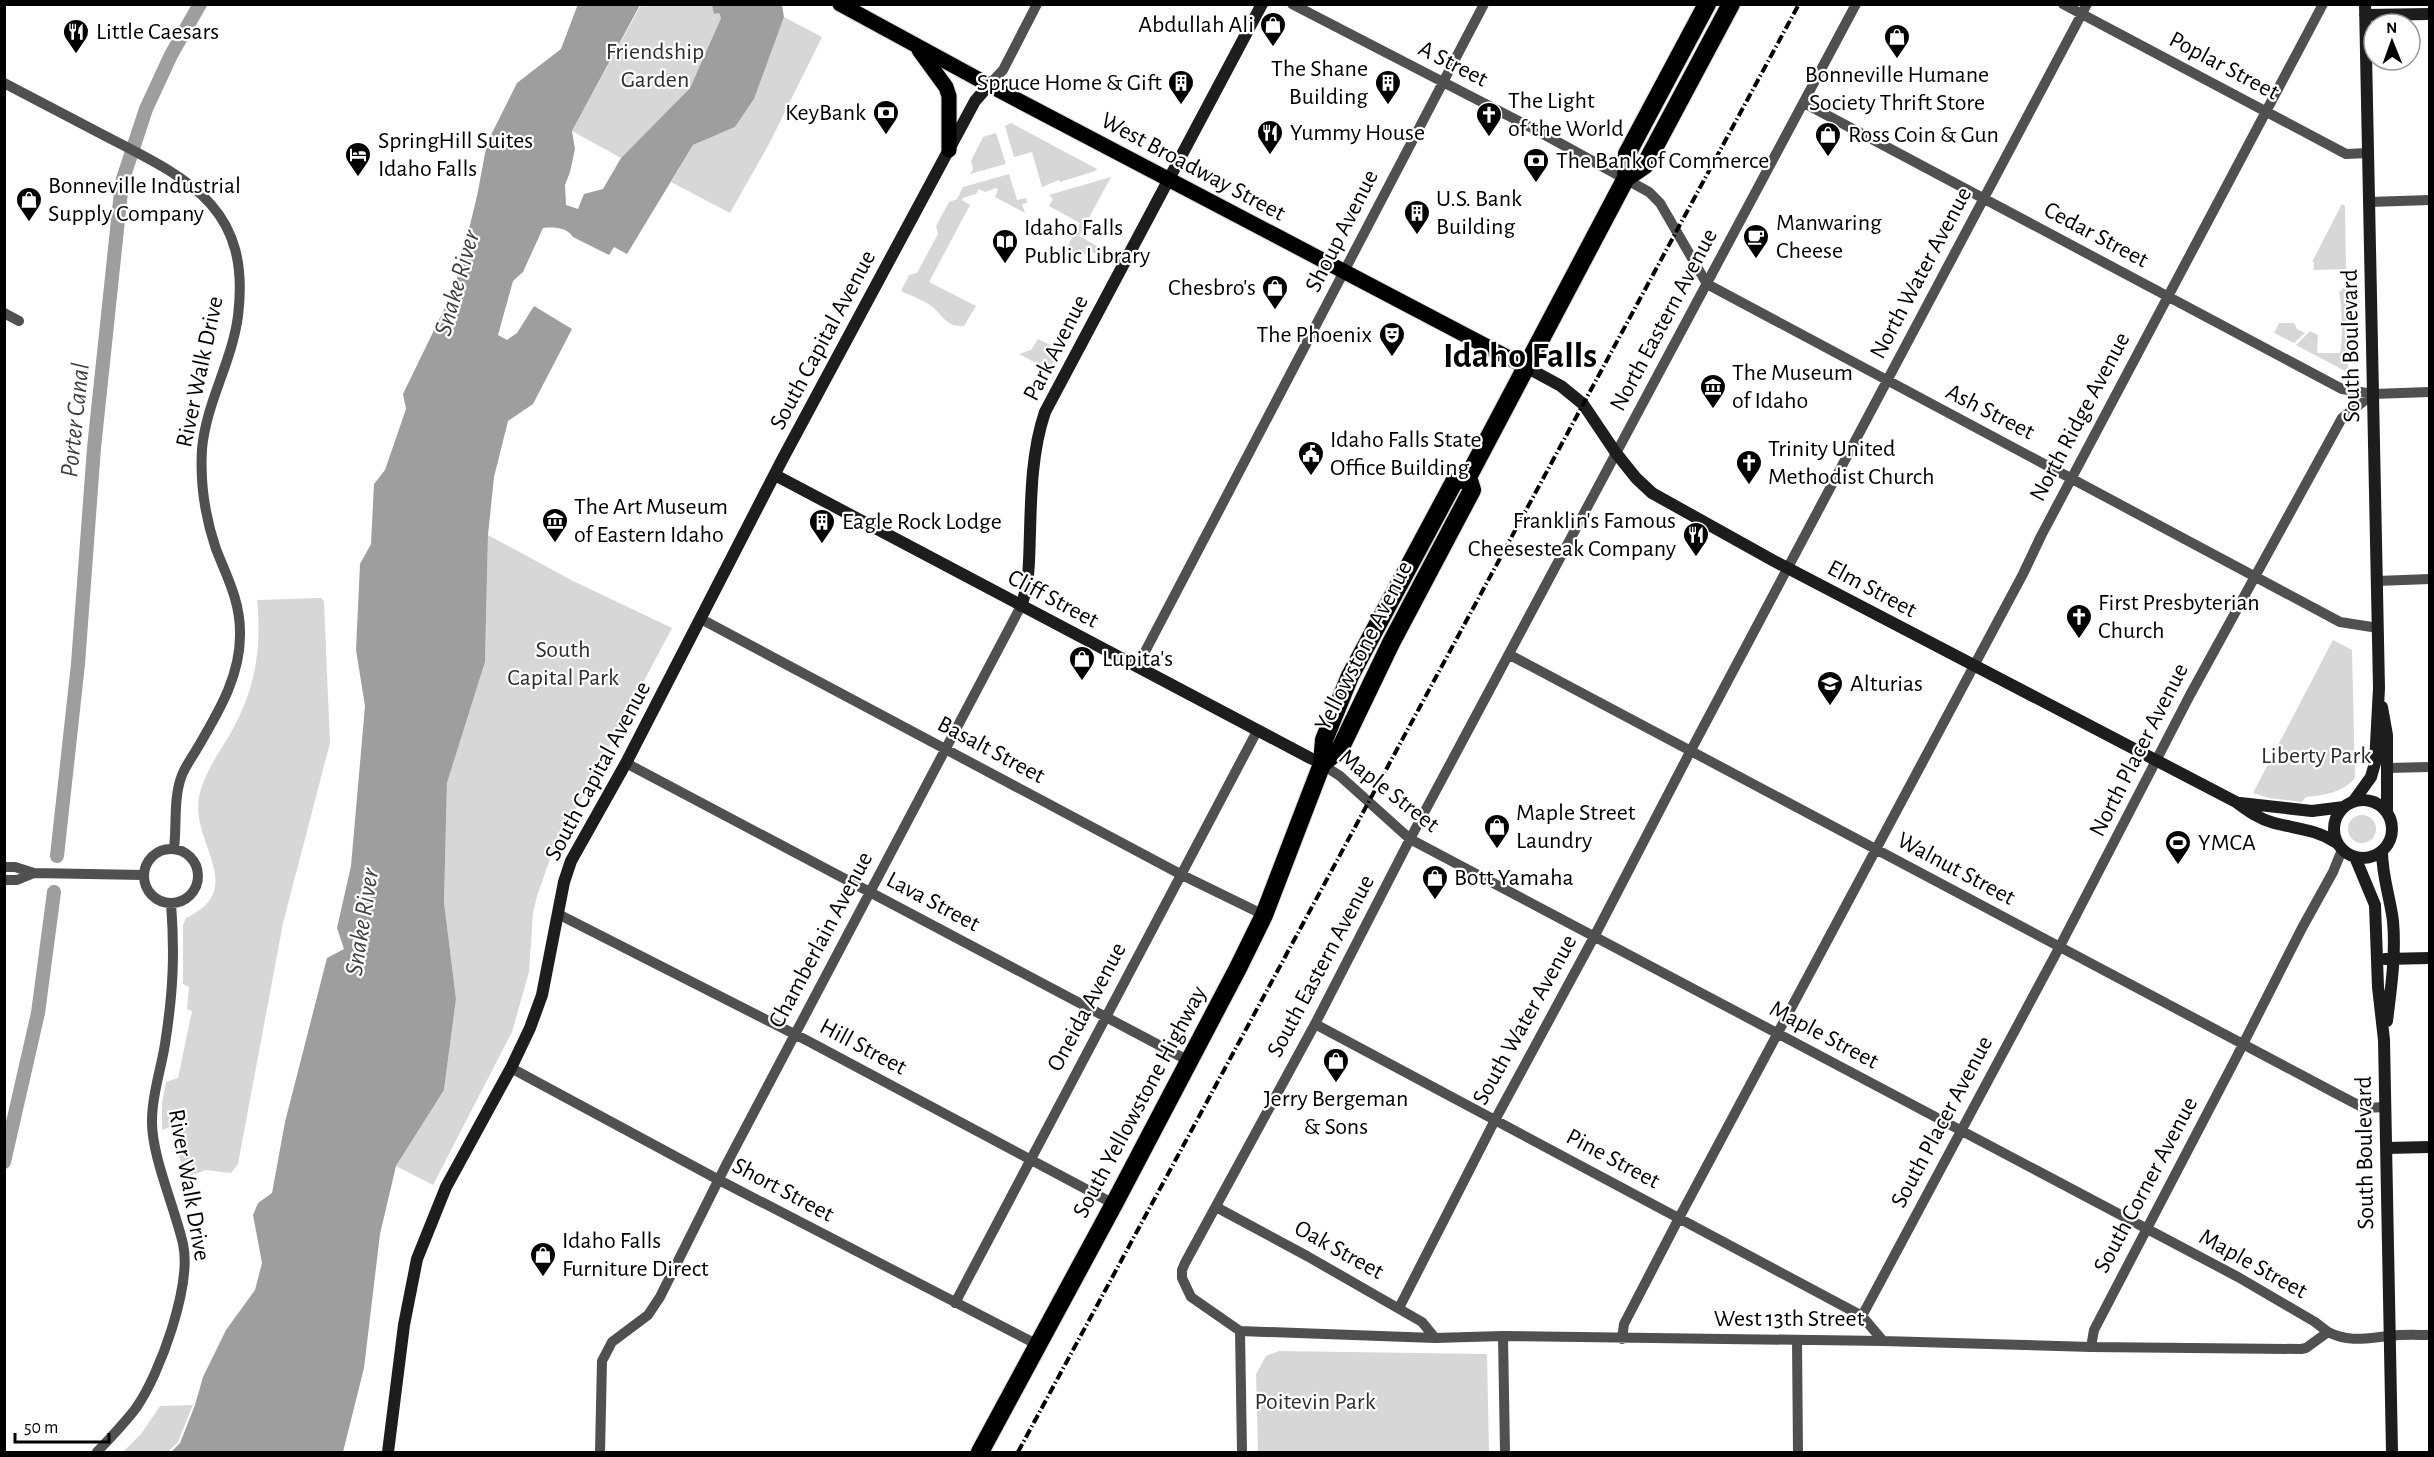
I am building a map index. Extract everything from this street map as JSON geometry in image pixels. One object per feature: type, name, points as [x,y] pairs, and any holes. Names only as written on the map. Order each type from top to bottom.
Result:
[{"type":"highway","name":"Yellowstone Avenue","points":[[1317,762],[1350,676],[1454,482],[1468,477],[1626,178],[1627,154],[1707,4]]},
{"type":"highway","name":"Yellowstone Avenue","points":[[1626,178],[1645,165],[1731,4]]},
{"type":"highway","name":"South Yellowstone Highway","points":[[980,1452],[1114,1204],[1264,915],[1317,762]]},
{"type":"main road","name":"West Broadway Street","points":[[840,4],[989,86],[1526,367]]},
{"type":"main road","points":[[916,46],[946,87],[949,96],[949,150]]},
{"type":"street","points":[[989,86],[1004,70],[1037,4]]},
{"type":"street","name":"Park Avenue","points":[[1040,426],[1071,362],[1262,4]]},
{"type":"street","name":"A Street","points":[[1292,4],[1626,178]]},
{"type":"street","name":"Shoup Avenue","points":[[1137,668],[1484,4]]},
{"type":"street","name":"North Eastern Avenue","points":[[1510,655],[1856,4]]},
{"type":"street","name":"Poplar Street","points":[[2063,4],[2084,9],[2266,112],[2346,153],[2368,153]]},
{"type":"street","name":"North Ridge Avenue","points":[[1622,1339],[1624,1324],[1679,1218],[2023,574],[2323,4]]},
{"type":"street","name":"North Water Avenue","points":[[1690,752],[2084,9]]},
{"type":"street","points":[[2365,10],[2430,14]]},
{"type":"street","name":"South Boulevard","points":[[2348,804],[2371,777],[2375,763],[2379,688],[2365,10]]},
{"type":"street","name":"River Walk Drive","points":[[4,83],[146,156],[177,174],[206,196],[221,216],[233,242],[240,271],[238,315],[232,346],[210,412],[202,448],[202,500],[216,549],[229,575],[237,600],[239,651],[228,693],[182,775],[177,804],[174,848]]},
{"type":"street","name":"South Capital Avenue","points":[[388,1452],[404,1325],[417,1259],[446,1186],[511,1068],[530,1028],[542,995],[564,882],[571,861],[626,763],[775,475],[975,101],[989,86]]},
{"type":"street","name":"Cedar Street","points":[[1804,103],[2342,389],[2373,394],[2430,392]]},
{"type":"street","points":[[1626,178],[1649,192],[1660,204],[1707,284]]},
{"type":"street","points":[[2369,202],[2430,200]]},
{"type":"street","name":"Ash Street","points":[[1707,284],[2340,622],[2378,628]]},
{"type":"street","points":[[4,313],[19,321]]},
{"type":"street","name":"Elm Street","points":[[1526,367],[1562,386],[1583,404],[1616,453],[1636,478],[1652,493],[1972,666],[2236,802],[2252,814],[2273,822],[2310,829],[2339,846]]},
{"type":"street","name":"North Placer Avenue","points":[[2060,948],[2254,577],[2342,418],[2373,394]]},
{"type":"street","name":"Chamberlain Avenue","points":[[600,1452],[602,1362],[612,1342],[648,1315],[660,1297],[794,1035],[1021,606],[1028,584],[1033,474],[1040,426]]},
{"type":"street","name":"Cliff Street","points":[[775,475],[1317,762]]},
{"type":"street","points":[[2376,581],[2430,579]]},
{"type":"street","name":"Basalt Street","points":[[701,619],[1182,875],[1264,915]]},
{"type":"street","name":"Walnut Street","points":[[1510,655],[2364,1108],[2386,1107]]},
{"type":"street","name":"South Eastern Avenue","points":[[1240,1331],[1191,1297],[1182,1278],[1182,1270],[1510,655]]},
{"type":"street","name":"South Boulevard","points":[[2379,688],[2387,735],[2387,812]]},
{"type":"street","name":"Oneida Avenue","points":[[955,1303],[1257,731]]},
{"type":"street","name":"South Water Avenue","points":[[1399,1308],[1495,1120],[1690,752]]},
{"type":"street","name":"Maple Street","points":[[1317,762],[1349,783],[1410,839],[2238,1277],[2328,1332]]},
{"type":"street","name":"Lava Street","points":[[626,763],[1189,1061]]},
{"type":"street","points":[[2387,768],[2430,767]]},
{"type":"street","points":[[2372,801],[2387,812],[2393,830],[2391,840],[2382,852],[2370,858],[2355,857],[2339,846],[2334,833],[2334,824],[2348,804],[2372,801]]},
{"type":"street","name":"Elm Street","points":[[2236,802],[2288,810],[2312,811],[2348,804]]},
{"type":"street","name":"South Corner Avenue","points":[[2091,1347],[2093,1332],[2243,1045],[2301,928],[2333,872],[2339,846]]},
{"type":"street","points":[[174,848],[190,856],[196,863],[198,881],[189,897],[171,903],[155,898],[148,892],[143,875],[149,858],[156,852],[174,848]]},
{"type":"street","points":[[2382,852],[2383,877],[2391,902],[2393,925],[2392,986],[2384,1040]]},
{"type":"street","name":"South Boulevard","points":[[2355,857],[2375,905],[2378,987],[2384,1040],[2392,1452]]},
{"type":"street","points":[[4,867],[15,867],[40,873],[143,875]]},
{"type":"street","points":[[4,880],[17,880],[40,873]]},
{"type":"street","name":"River Walk Drive","points":[[97,1452],[137,1407],[152,1379],[172,1328],[184,1282],[184,1247],[159,1160],[152,1123],[156,1080],[165,1047],[174,979],[171,903]]},
{"type":"street","name":"Hill Street","points":[[558,914],[1030,1158],[1114,1204]]},
{"type":"street","name":"South Placer Avenue","points":[[1862,1316],[2060,948]]},
{"type":"street","points":[[2378,959],[2430,958]]},
{"type":"street","name":"Pine Street","points":[[1315,1024],[1862,1316],[1883,1341]]},
{"type":"street","name":"Short Street","points":[[511,1068],[719,1180],[1038,1345]]},
{"type":"street","points":[[2386,1148],[2430,1147]]},
{"type":"street","name":"Oak Street","points":[[1216,1207],[1399,1308],[1422,1322],[1436,1338]]},
{"type":"street","points":[[1240,1331],[1242,1452]]},
{"type":"street","name":"West 13th Street","points":[[1240,1331],[1436,1338],[1503,1336],[2301,1349],[2306,1348],[2328,1332]]},
{"type":"street","points":[[2328,1332],[2339,1338],[2350,1340],[2430,1335]]},
{"type":"street","points":[[1503,1336],[1504,1452]]},
{"type":"street","points":[[1797,1341],[1798,1452]]},
{"type":"green space","name":"Friendship Garden","points":[[641,5],[712,5],[714,14],[719,13],[721,18],[690,88],[621,158],[572,131]]},
{"type":"green space","points":[[784,17],[822,37],[769,144],[730,213],[671,182],[693,145],[735,127],[754,99]]},
{"type":"green space","points":[[1011,123],[1097,169],[1042,187],[1032,152],[1014,157],[1005,126]]},
{"type":"green space","points":[[996,133],[1006,164],[970,174],[973,169],[971,161],[983,137]]},
{"type":"green space","points":[[1009,174],[1017,200],[1026,198],[1027,203],[1022,204],[1025,213],[995,197],[998,190],[996,188],[985,192],[979,189],[976,194],[963,198],[962,200],[970,205],[929,282],[976,306],[964,326],[954,325],[947,322],[929,304],[901,291],[909,275],[917,273],[938,234],[936,226],[949,202],[957,199],[963,187]]},
{"type":"green space","points":[[1111,177],[1079,236],[1111,254],[1107,260],[1090,251],[1074,260],[1063,255],[1080,223],[1049,206],[1053,199],[1049,195]]},
{"type":"green space","points":[[2342,204],[2345,206],[2346,269],[2314,270],[2314,262],[2312,262]]},
{"type":"green space","points":[[2347,281],[2347,372],[2296,345],[2310,331],[2318,335],[2317,353],[2340,353],[2342,324],[2339,293],[2344,287],[2344,282]]},
{"type":"green space","points":[[2279,323],[2294,323],[2297,329],[2305,333],[2294,343],[2274,333]]},
{"type":"green space","points":[[1038,339],[1060,350],[1049,370],[1019,354],[1031,350]]},
{"type":"green space","name":"South Capital Park","points":[[488,535],[573,581],[672,628],[551,856],[533,913],[529,972],[512,1032],[433,1185],[396,1166],[444,1090],[456,999],[444,902],[447,783],[485,662]]},
{"type":"green space","points":[[321,598],[324,601],[330,743],[283,923],[238,1164],[231,1173],[206,1170],[186,1177],[176,1148],[172,1126],[162,1130],[162,1103],[166,1082],[178,1078],[192,1011],[187,1009],[189,987],[183,984],[183,925],[186,918],[204,906],[213,893],[215,879],[213,864],[198,814],[199,797],[208,773],[238,719],[251,687],[257,654],[257,600]]},
{"type":"green space","name":"Liberty Park","points":[[2333,640],[2352,650],[2355,778],[2339,790],[2306,797],[2302,802],[2269,798],[2253,793]]},
{"type":"green space","points":[[2362,815],[2372,819],[2376,829],[2372,839],[2362,843],[2352,839],[2348,829],[2352,819]]},
{"type":"green space","name":"Poitevin Park","points":[[1279,1351],[1487,1354],[1489,1452],[1258,1452],[1256,1374],[1266,1356]]},
{"type":"green space","points":[[193,1405],[178,1442],[168,1452],[123,1452],[141,1434],[160,1406]]},
{"type":"water","name":"Snake River","points":[[578,4],[640,5],[572,131],[575,149],[565,185],[566,205],[578,209],[584,194],[603,189],[621,158],[690,88],[721,18],[719,13],[714,14],[712,5],[782,5],[784,17],[754,99],[735,127],[693,145],[627,254],[614,247],[609,255],[573,237],[563,229],[543,228],[523,272],[513,281],[498,335],[507,340],[517,333],[534,306],[572,329],[533,404],[508,421],[494,477],[488,535],[485,662],[447,783],[444,902],[456,999],[444,1090],[396,1166],[380,1234],[364,1368],[343,1452],[171,1452],[180,1443],[203,1377],[226,1330],[255,1290],[262,1263],[253,1215],[258,1203],[272,1193],[285,1122],[327,958],[344,949],[337,928],[351,866],[365,706],[356,650],[360,564],[371,544],[374,484],[385,470],[406,409],[403,394],[455,287],[487,143],[517,83],[561,49]]},
{"type":"waterway","name":"Porter Canal","points":[[57,856],[78,664],[94,448],[122,182],[146,109],[171,55],[200,4]]},
{"type":"waterway","name":"Porter Canal","points":[[4,1162],[38,1013],[54,892]]},
{"type":"railway","points":[[1018,1452],[1799,4]]},
{"type":"place","name":"Abdullah Ali","points":[[1273,48]]},
{"type":"place","name":"Little Caesars","points":[[76,55]]},
{"type":"place","name":"Bonneville Humane Society Thrift Store","points":[[1897,60]]},
{"type":"place","name":"Spruce Home & Gift","points":[[1181,106]]},
{"type":"place","name":"The Shane Building","points":[[1388,106]]},
{"type":"place","name":"KeyBank","points":[[886,136]]},
{"type":"place","name":"The Light of the World","points":[[1489,138]]},
{"type":"place","name":"Yummy House","points":[[1270,156]]},
{"type":"place","name":"Ross Coin & Gun","points":[[1828,158]]},
{"type":"place","name":"SpringHill Suites Idaho Falls","points":[[358,178]]},
{"type":"place","name":"The Bank of Commerce","points":[[1536,184]]},
{"type":"place","name":"Bonneville Industrial Supply Company","points":[[29,223]]},
{"type":"place","name":"U.S. Bank Building","points":[[1417,236]]},
{"type":"place","name":"Manwaring Cheese","points":[[1756,260]]},
{"type":"place","name":"Idaho Falls Public Library","points":[[1005,265]]},
{"type":"place","name":"Chesbro's","points":[[1275,311]]},
{"type":"place","name":"The Phoenix","points":[[1392,358]]},
{"type":"place","name":"The Museum of Idaho","points":[[1713,410]]},
{"type":"place","name":"Idaho Falls State Office Building","points":[[1311,477]]},
{"type":"place","name":"Trinity United Methodist Church","points":[[1749,486]]},
{"type":"place","name":"The Art Museum of Eastern Idaho","points":[[555,544]]},
{"type":"place","name":"Eagle Rock Lodge","points":[[822,545]]},
{"type":"place","name":"Franklin's Famous Cheesesteak Company","points":[[1696,558]]},
{"type":"place","name":"First Presbyterian Church","points":[[2079,640]]},
{"type":"place","name":"Lupita's","points":[[1082,682]]},
{"type":"place","name":"Alturias","points":[[1830,707]]},
{"type":"place","name":"Maple Street Laundry","points":[[1497,850]]},
{"type":"place","name":"YMCA","points":[[2178,866]]},
{"type":"place","name":"Bott Yamaha","points":[[1435,901]]},
{"type":"place","name":"Jerry Bergeman & Sons","points":[[1336,1084]]},
{"type":"place","name":"Idaho Falls Furniture Direct","points":[[543,1278]]},
{"type":"district","name":"Idaho Falls","points":[[1520,356]]}]
